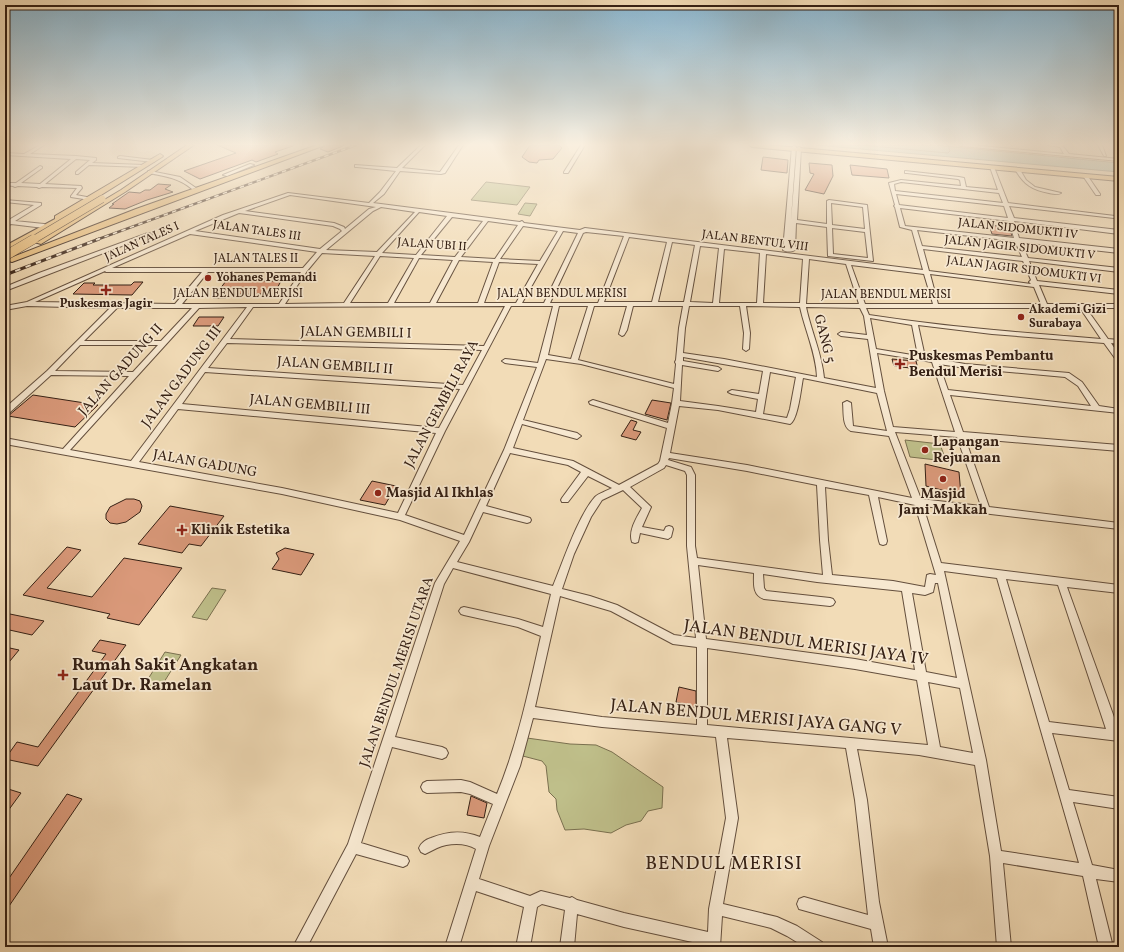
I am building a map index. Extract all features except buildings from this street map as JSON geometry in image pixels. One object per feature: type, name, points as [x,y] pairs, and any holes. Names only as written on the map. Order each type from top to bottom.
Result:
[{"type":"highway","points":[[46,227],[90,199],[109,189]]},
{"type":"highway","points":[[5,250],[109,189]]},
{"type":"highway","points":[[6,259],[118,189]]},
{"type":"highway","points":[[6,259],[61,229],[120,189]]},
{"type":"highway","points":[[30,247],[190,189]]},
{"type":"highway","points":[[6,259],[197,189]]},
{"type":"highway","points":[[82,216],[80,220],[83,223],[102,221]]},
{"type":"highway","points":[[46,227],[51,230],[61,229]]},
{"type":"street","points":[[79,189],[73,196],[90,199]]},
{"type":"street","points":[[281,305],[305,270],[321,251],[371,205],[385,189]]},
{"type":"street","points":[[791,222],[792,250],[786,250],[791,222],[794,189]]},
{"type":"street","points":[[977,189],[1000,192],[1006,204],[1017,239],[1045,306]]},
{"type":"street","points":[[1039,189],[1059,193]]},
{"type":"street","points":[[1095,189],[1098,194]]},
{"type":"street","points":[[936,306],[914,228],[901,225],[894,192],[1006,204],[1118,219]]},
{"type":"street","name":"JALAN BENTUL VIII","points":[[290,194],[522,223],[561,230],[581,232],[585,230],[848,263],[926,271]]},
{"type":"street","name":"JALAN TALES I","points":[[27,304],[190,231],[239,211],[290,194]]},
{"type":"street","points":[[832,200],[864,205],[868,231],[871,260],[868,261],[830,255],[829,201],[832,200]]},
{"type":"street","points":[[5,201],[39,204],[7,224]]},
{"type":"street","points":[[896,206],[1011,218],[1119,232]]},
{"type":"street","points":[[346,305],[379,253],[418,210]]},
{"type":"street","points":[[239,211],[334,225],[342,228],[344,231]]},
{"type":"street","points":[[390,305],[418,255],[451,214]]},
{"type":"street","points":[[432,305],[457,258],[487,219]]},
{"type":"street","points":[[791,222],[868,231]]},
{"type":"street","points":[[480,305],[497,260],[522,223]]},
{"type":"street","points":[[7,224],[46,227]]},
{"type":"street","name":"JALAN SIDOMUKTI IV","points":[[914,228],[1119,251]]},
{"type":"street","points":[[518,305],[561,230]]},
{"type":"street","name":"JALAN TALES III","points":[[190,231],[321,251]]},
{"type":"street","points":[[546,304],[581,232]]},
{"type":"street","points":[[5,289],[41,274],[150,234]]},
{"type":"street","points":[[600,304],[627,235]]},
{"type":"street","points":[[655,304],[670,241]]},
{"type":"street","points":[[452,947],[483,846],[501,801],[529,712],[556,592],[587,516],[599,498],[650,472],[665,458],[670,426],[676,402],[682,328],[698,244]]},
{"type":"street","points":[[716,304],[722,246]]},
{"type":"street","name":"JALAN JAGIR SIDOMUKTI V","points":[[919,247],[1119,270]]},
{"type":"street","name":"JALAN UBI II","points":[[321,251],[542,262]]},
{"type":"street","points":[[760,304],[763,252]]},
{"type":"street","name":"GANG 5","points":[[806,257],[803,305],[807,325],[820,366],[820,380]]},
{"type":"street","points":[[848,263],[862,306],[867,316],[880,391],[890,429],[918,502],[942,580],[980,760],[996,856],[1004,947]]},
{"type":"street","name":"JALAN TALES II","points":[[102,270],[305,270]]},
{"type":"street","name":"JALAN TALES II","points":[[177,306],[206,270]]},
{"type":"street","name":"JALAN JAGIR SIDOMUKTI VI","points":[[926,271],[1119,292]]},
{"type":"street","name":"JALAN BENDUL MERISI","points":[[6,307],[27,304],[115,306],[546,304],[1119,306]]},
{"type":"street","name":"JALAN BENDUL MERISI UTARA","points":[[300,947],[353,847],[440,583],[482,508],[508,450],[544,357],[557,304]]},
{"type":"street","points":[[574,361],[592,304]]},
{"type":"street","points":[[622,334],[630,304]]},
{"type":"street","points":[[743,304],[747,336],[746,349]]},
{"type":"street","name":"JALAN GADUNG III","points":[[133,464],[252,305]]},
{"type":"street","name":"JALAN GEMBILI RAYA","points":[[400,517],[441,431],[509,305]]},
{"type":"street","points":[[5,412],[49,373],[115,306]]},
{"type":"street","name":"JALAN GADUNG II","points":[[65,451],[197,306]]},
{"type":"street","points":[[1082,306],[1119,360]]},
{"type":"street","points":[[867,316],[915,324],[1032,336],[1119,342]]},
{"type":"street","points":[[915,324],[922,358]]},
{"type":"street","points":[[842,334],[871,337]]},
{"type":"street","name":"JALAN GEMBILI I","points":[[225,342],[486,348]]},
{"type":"street","points":[[78,343],[163,343]]},
{"type":"street","points":[[873,350],[935,361],[1067,375],[1080,384],[1097,408]]},
{"type":"street","points":[[544,357],[574,361],[677,387]]},
{"type":"street","points":[[679,358],[718,369]]},
{"type":"street","points":[[679,358],[767,369],[880,391]]},
{"type":"street","points":[[505,361],[541,364]]},
{"type":"street","points":[[935,361],[962,435],[986,510]]},
{"type":"street","points":[[759,416],[767,369]]},
{"type":"street","name":"JALAN GEMBILI II","points":[[203,370],[465,387]]},
{"type":"street","points":[[49,373],[136,374]]},
{"type":"street","points":[[676,402],[790,421],[794,409],[800,375]]},
{"type":"street","points":[[732,392],[762,397]]},
{"type":"street","points":[[946,392],[1119,410]]},
{"type":"street","points":[[593,402],[670,426]]},
{"type":"street","points":[[847,403],[849,426],[852,428],[944,433],[1119,448]]},
{"type":"street","name":"JALAN GEMBILI III","points":[[177,406],[441,431]]},
{"type":"street","points":[[519,421],[577,436]]},
{"type":"street","name":"JALAN GADUNG","points":[[5,441],[260,487],[400,517],[466,539]]},
{"type":"street","points":[[508,450],[570,463],[621,487],[647,507],[636,529],[635,539]]},
{"type":"street","points":[[665,458],[821,482],[918,502],[1119,526]]},
{"type":"street","points":[[665,458],[691,472],[693,561],[702,644],[702,730]]},
{"type":"street","points":[[565,500],[587,472]]},
{"type":"street","points":[[821,482],[828,579]]},
{"type":"street","points":[[873,493],[884,541]]},
{"type":"street","points":[[482,508],[527,520]]},
{"type":"street","points":[[636,529],[668,536]]},
{"type":"street","points":[[693,561],[828,579],[906,587],[927,591],[930,589],[930,578],[942,580]]},
{"type":"street","name":"JALAN BENDUL MERISI JAYA IV","points":[[451,564],[590,600],[614,608],[671,639],[855,664],[964,684]]},
{"type":"street","points":[[939,567],[1061,582],[1118,591]]},
{"type":"street","points":[[758,570],[759,590],[764,595],[830,602]]},
{"type":"street","points":[[1000,574],[1092,887],[1106,947]]},
{"type":"street","points":[[1045,727],[1116,735],[1061,582]]},
{"type":"street","points":[[906,587],[935,752]]},
{"type":"street","points":[[464,611],[518,623],[546,633]]},
{"type":"street","name":"JALAN BENDUL MERISI JAYA GANG V","points":[[529,712],[602,722],[850,743],[935,752],[980,760]]},
{"type":"street","points":[[471,883],[536,900],[572,904],[624,920],[714,944],[716,909],[732,828],[731,797],[721,732]]},
{"type":"street","points":[[389,741],[442,753]]},
{"type":"street","points":[[850,743],[856,768],[868,841],[872,896],[881,947]]},
{"type":"street","points":[[427,787],[461,786],[470,788],[501,801]]},
{"type":"street","points":[[1066,796],[1119,803]]},
{"type":"street","points":[[425,848],[440,841],[465,837],[476,840],[483,846]]},
{"type":"street","points":[[353,847],[403,861]]},
{"type":"street","points":[[996,856],[1119,876]]},
{"type":"street","points":[[523,947],[536,900]]},
{"type":"street","points":[[567,947],[572,904]]},
{"type":"street","points":[[804,904],[877,924]]},
{"type":"street","points":[[723,910],[772,922],[792,931],[817,947]]},
{"type":"green space","points":[[480,189],[528,189],[517,205],[471,200]]},
{"type":"green space","points":[[525,203],[537,204],[530,216],[518,214]]},
{"type":"green space","name":"Lapangan Rejuaman","points":[[905,440],[940,444],[946,461],[910,457]]},
{"type":"green space","points":[[212,588],[226,590],[207,620],[192,617]]},
{"type":"green space","points":[[165,652],[181,655],[159,690],[143,687]]},
{"type":"green space","points":[[527,738],[570,744],[596,745],[612,752],[663,787],[662,808],[648,811],[641,821],[626,825],[611,833],[584,829],[565,830],[557,810],[556,799],[549,792],[546,766],[542,761],[519,755]]},
{"type":"railway","points":[[96,240],[234,189]]},
{"type":"railway","points":[[5,275],[99,239]]},
{"type":"place","name":"Yohanes Pemandi","points":[[208,278]]},
{"type":"place","name":"Puskesmas Jagir","points":[[106,290]]},
{"type":"place","name":"Akademi Gizi Surabaya","points":[[1021,317]]},
{"type":"place","name":"Puskesmas Pembantu Bendul Merisi","points":[[900,364]]},
{"type":"place","name":"Lapangan Rejuaman","points":[[925,450]]},
{"type":"place","name":"Masjid Jami Makkah","points":[[943,479]]},
{"type":"place","name":"Masjid Al Ikhlas","points":[[378,493]]},
{"type":"place","name":"Klinik Estetika","points":[[182,530]]},
{"type":"place","name":"Rumah Sakit Angkatan Laut Dr. Ramelan","points":[[63,675]]},
{"type":"district","name":"BENDUL MERISI","points":[[724,864]]}]
